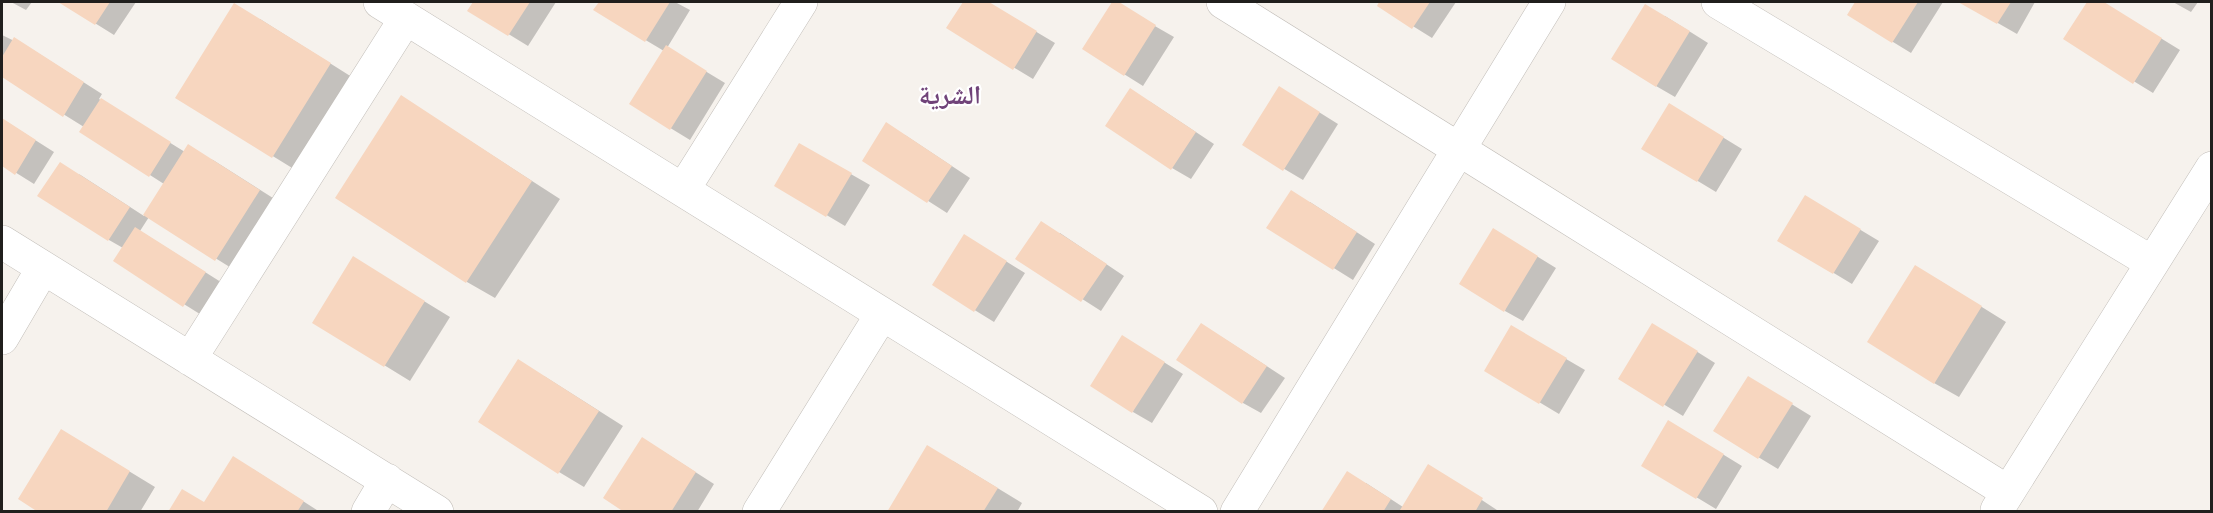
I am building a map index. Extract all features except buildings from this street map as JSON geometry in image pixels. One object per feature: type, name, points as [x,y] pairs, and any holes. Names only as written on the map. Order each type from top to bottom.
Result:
[{"type":"street","points":[[682,190],[801,2]]},
{"type":"street","points":[[1223,2],[1458,148],[2002,502],[2211,168]]},
{"type":"street","points":[[1237,512],[1458,148],[1550,2]]},
{"type":"street","points":[[1718,2],[2151,261]]},
{"type":"street","points":[[190,359],[393,10],[1201,512]]},
{"type":"street","points":[[2,242],[437,512]]},
{"type":"street","points":[[2,338],[44,268]]},
{"type":"street","points":[[759,512],[882,314]]},
{"type":"street","points":[[368,512],[387,480]]},
{"type":"district","name":"الشرية","points":[[950,95]]}]
